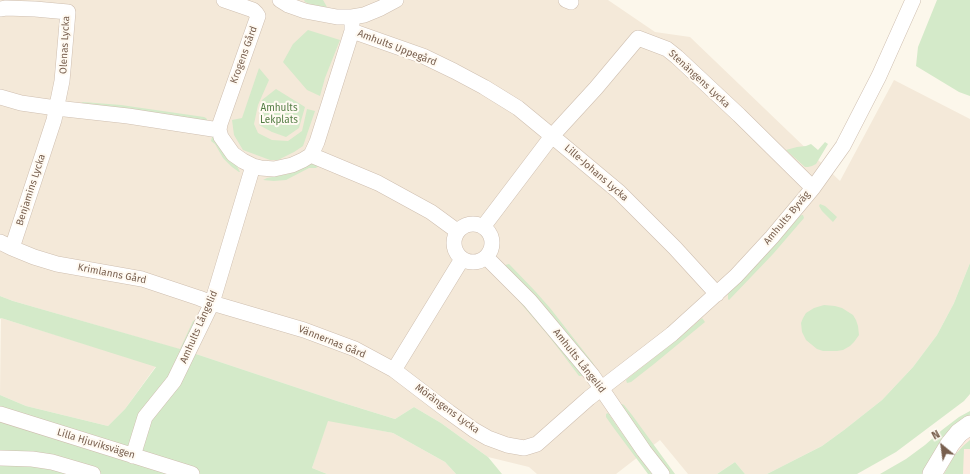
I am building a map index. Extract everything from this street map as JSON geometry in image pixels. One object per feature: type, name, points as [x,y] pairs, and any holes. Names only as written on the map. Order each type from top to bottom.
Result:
[{"type":"street","name":"Krogens Gård","points":[[219,130],[258,16],[253,10],[224,0]]},
{"type":"street","points":[[280,0],[288,5],[306,11],[337,17],[352,24],[364,15],[382,8],[396,0]]},
{"type":"street","name":"Amhults Byväg","points":[[601,389],[672,334],[736,276],[772,237],[813,188],[843,146],[879,76],[913,0]]},
{"type":"street","name":"Olenas Lycka","points":[[0,9],[29,8],[68,12],[62,81],[55,114]]},
{"type":"street","name":"Amhults Uppegård","points":[[311,155],[317,142],[352,24],[423,56],[484,87],[518,108],[552,136]]},
{"type":"street","name":"Stenängens Lycka","points":[[552,136],[596,88],[638,38],[667,49],[678,57],[813,188]]},
{"type":"street","points":[[0,97],[55,114],[128,116],[219,130],[221,137],[233,154],[242,162],[261,168],[274,169],[292,165],[311,155],[378,183],[431,212],[457,231]]},
{"type":"street","name":"Benjamins Lycka","points":[[6,245],[55,114]]},
{"type":"street","points":[[484,227],[552,136]]},
{"type":"street","name":"Lille-Johans Lycka","points":[[552,136],[625,198],[675,248],[717,294]]},
{"type":"street","name":"Amhults Långelid","points":[[133,456],[145,417],[174,381],[212,303],[253,166]]},
{"type":"street","points":[[470,224],[476,224],[484,227],[490,234],[492,243],[491,249],[486,257],[482,260],[474,262],[469,262],[462,259],[454,248],[454,241],[457,231],[470,224]]},
{"type":"street","name":"Krimlanns Gård","points":[[6,245],[34,257],[57,264],[142,279],[212,303]]},
{"type":"street","name":"Amhults Långelid","points":[[486,257],[530,301],[592,375],[644,451],[662,474]]},
{"type":"street","points":[[394,370],[462,259]]},
{"type":"street","name":"Vännernas Gård","points":[[212,303],[304,330],[355,350],[394,370]]},
{"type":"street","name":"Mörängens Lycka","points":[[394,370],[474,430],[488,438],[507,445],[524,448],[537,444],[601,389]]},
{"type":"street","name":"Lilla Hjuviksvägen","points":[[0,414],[192,474]]},
{"type":"street","points":[[932,474],[955,439],[970,426]]},
{"type":"street","points":[[0,458],[32,459],[52,462],[93,474]]},
{"type":"shaded area","points":[[0,0],[608,0],[655,32],[690,37],[840,181],[894,80],[970,119],[970,263],[954,303],[937,335],[913,367],[882,400],[822,446],[767,474],[745,474],[735,462],[717,474],[688,474],[660,440],[616,474],[537,474],[529,467],[488,457],[441,423],[414,407],[395,419],[199,355],[0,296]]},
{"type":"shaded area","points":[[1,318],[156,366],[125,409],[108,426],[26,406],[0,395]]},
{"type":"shaded area","points":[[327,420],[393,433],[445,462],[456,474],[327,474],[312,468]]},
{"type":"shaded area","points":[[970,435],[970,474],[942,474],[957,446]]},
{"type":"green space","points":[[304,0],[323,0],[327,7],[312,5]]},
{"type":"green space","points":[[937,0],[970,0],[970,96],[959,92],[916,66],[918,47]]},
{"type":"green space","points":[[308,30],[340,40],[325,78],[320,96],[307,90],[283,62],[293,44]]},
{"type":"green space","points":[[259,68],[269,80],[258,105],[254,124],[258,133],[272,140],[288,141],[302,131],[307,109],[315,111],[303,146],[278,160],[270,160],[243,150],[234,135],[232,120],[242,118]]},
{"type":"green space","name":"Amhults Lekplats","points":[[276,89],[305,107],[299,128],[286,137],[259,125],[262,100]]},
{"type":"green space","points":[[83,102],[121,105],[204,117],[208,121],[79,104]]},
{"type":"green space","points":[[212,137],[214,137],[227,157],[237,166],[240,172],[232,167],[223,158],[215,144],[211,141]]},
{"type":"green space","points":[[825,142],[828,144],[816,164],[808,167],[805,167],[786,150],[811,144],[818,150]]},
{"type":"green space","points":[[311,163],[318,164],[318,166],[316,168],[309,168],[286,180],[263,180],[288,174]]},
{"type":"green space","points":[[820,204],[825,206],[837,217],[833,222],[822,211],[819,206]]},
{"type":"green space","points":[[802,215],[804,218],[773,254],[729,300],[728,294]]},
{"type":"green space","points":[[970,263],[970,394],[964,401],[896,452],[857,474],[767,474],[822,446],[882,400],[913,367],[937,335],[954,303]]},
{"type":"green space","points":[[509,264],[550,308],[595,367],[506,267],[505,265]]},
{"type":"green space","points":[[498,274],[582,374],[582,376],[579,376],[547,334],[498,279]]},
{"type":"green space","points":[[0,296],[180,349],[193,321],[196,320],[184,350],[395,419],[414,407],[441,423],[488,457],[502,474],[456,474],[445,462],[393,433],[328,421],[312,468],[327,474],[0,474],[0,395],[26,406],[108,426],[125,409],[156,367],[1,318],[0,319]]},
{"type":"green space","points":[[824,305],[842,308],[853,315],[856,320],[859,335],[850,346],[843,350],[823,351],[817,349],[806,340],[802,332],[801,323],[806,313],[814,308]]},
{"type":"green space","points":[[702,318],[705,322],[631,382],[627,383],[627,379]]},
{"type":"green space","points":[[622,404],[632,415],[675,474],[670,474],[660,462],[620,405]]},
{"type":"green space","points":[[970,411],[970,418],[946,434],[941,440],[922,474],[880,474],[906,459],[959,417]]},
{"type":"green space","points":[[608,413],[652,474],[648,474],[613,427],[606,417],[606,414]]},
{"type":"green space","points":[[970,440],[970,449],[964,449],[963,474],[944,474],[954,456]]},
{"type":"green space","points":[[735,462],[745,474],[717,474]]}]
